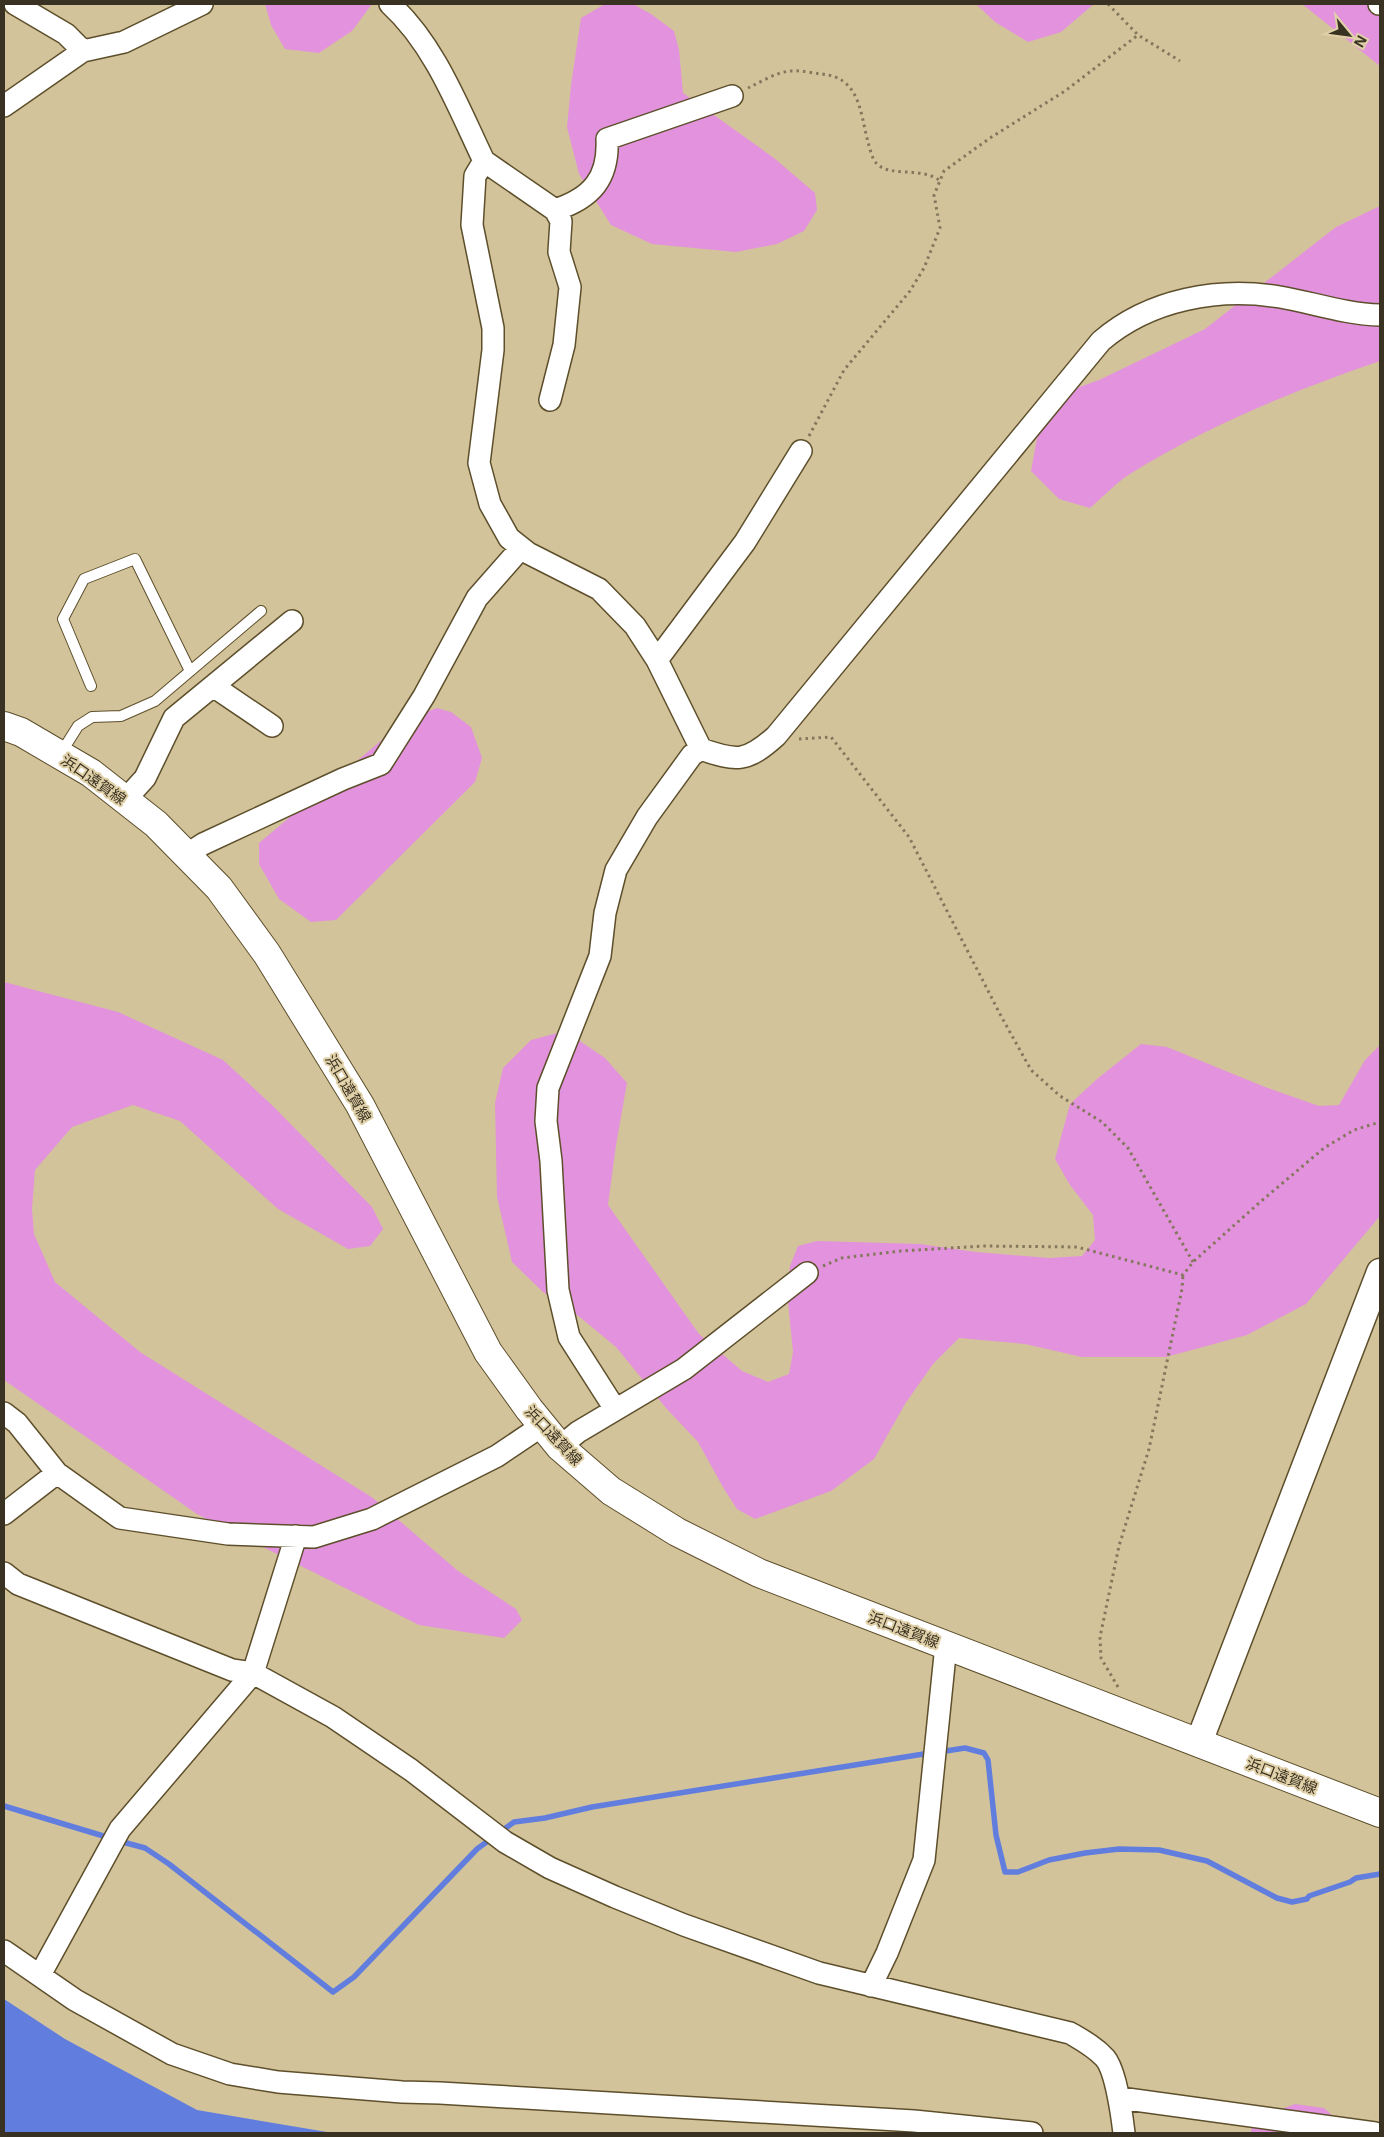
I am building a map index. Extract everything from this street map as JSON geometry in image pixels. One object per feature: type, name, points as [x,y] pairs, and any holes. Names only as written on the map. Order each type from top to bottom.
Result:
[{"type":"main road","name":"浜口遠賀線","points":[[4,726],[21,732],[91,773],[156,824],[219,888],[267,954],[360,1105],[488,1352],[529,1410],[560,1446],[611,1491],[685,1536],[759,1574],[1200,1742],[1380,1813]]},
{"type":"street","points":[[15,4],[66,34],[83,51]]},
{"type":"street","points":[[4,106],[83,51],[124,42],[202,4]]},
{"type":"street","points":[[390,4],[416,34],[441,71],[484,161],[555,210],[561,221],[559,252],[570,287],[564,345],[550,400]]},
{"type":"street","points":[[555,210],[572,204],[586,196],[600,179],[607,153],[607,138],[732,96]]},
{"type":"street","points":[[484,161],[475,176],[472,225],[493,328],[493,350],[479,463],[490,504],[509,538],[528,553],[600,589],[635,626],[657,660],[701,749],[719,756],[743,758],[763,748],[776,736],[1101,340],[1119,326],[1142,313],[1175,302],[1214,294],[1239,292],[1280,297],[1356,315],[1380,315]]},
{"type":"street","points":[[657,660],[745,542],[801,451]]},
{"type":"street","points":[[186,855],[203,844],[343,779],[381,764],[424,696],[477,598],[521,548]]},
{"type":"street","points":[[125,800],[145,778],[174,718],[292,621]]},
{"type":"street","points":[[213,686],[272,726]]},
{"type":"street","points":[[615,1409],[569,1337],[558,1290],[552,1161],[546,1121],[548,1088],[600,956],[605,914],[616,870],[647,817],[692,755],[701,749]]},
{"type":"street","points":[[1200,1742],[1380,1272]]},
{"type":"street","points":[[560,1446],[578,1432],[615,1409],[684,1369],[807,1273]]},
{"type":"street","points":[[4,1413],[17,1423],[57,1473],[120,1518],[228,1534],[314,1537],[372,1519],[497,1456],[543,1425]]},
{"type":"street","points":[[4,1514],[57,1473]]},
{"type":"street","points":[[40,1975],[120,1829],[253,1673],[296,1536]]},
{"type":"street","points":[[4,1573],[18,1584],[232,1670],[253,1673],[333,1717],[412,1770],[505,1842],[550,1868],[684,1925],[819,1973],[1070,2033],[1092,2045],[1107,2059],[1120,2098],[1124,2133]]},
{"type":"street","points":[[871,1986],[887,1953],[924,1860],[946,1645]]},
{"type":"street","points":[[4,1951],[75,2000],[172,2054],[230,2074],[278,2082],[402,2092],[450,2093],[914,2121],[1032,2133]]},
{"type":"street","points":[[1120,2098],[1375,2133]]},
{"type":"lane","points":[[92,686],[63,619],[84,579],[135,559],[190,671]]},
{"type":"lane","points":[[60,755],[78,726],[92,717],[121,716],[156,701],[261,611]]},
{"type":"path","points":[[1108,4],[1138,35],[1180,61]]},
{"type":"path","points":[[801,451],[844,370],[910,291],[924,268],[940,228],[934,195],[944,171],[990,138],[1065,91],[1138,35]]},
{"type":"path","points":[[732,96],[777,74],[790,71],[834,75],[846,82],[853,90],[871,152],[877,164],[886,168],[931,174],[939,180]]},
{"type":"path","points":[[776,736],[791,740],[831,737],[909,837],[1001,1016],[1032,1070],[1060,1096],[1102,1122],[1128,1148],[1193,1262]]},
{"type":"path","points":[[1123,1713],[1125,1698],[1101,1658],[1100,1637],[1119,1546],[1150,1449],[1182,1289],[1183,1275],[1193,1262],[1258,1202],[1324,1148],[1354,1130],[1380,1122]]},
{"type":"path","points":[[807,1273],[842,1258],[900,1251],[984,1246],[1077,1247],[1183,1275]]},
{"type":"shaded area","points":[[265,4],[372,4],[352,31],[319,53],[285,49],[271,25]]},
{"type":"shaded area","points":[[605,4],[633,4],[651,14],[674,31],[679,50],[683,93],[774,158],[815,193],[817,210],[804,231],[777,244],[736,252],[652,244],[611,225],[579,174],[567,127],[581,18]]},
{"type":"shaded area","points":[[976,4],[1094,4],[1061,32],[1028,42],[995,22]]},
{"type":"shaded area","points":[[1302,4],[1380,4],[1380,66]]},
{"type":"shaded area","points":[[1380,206],[1380,361],[1252,410],[1189,440],[1130,474],[1090,508],[1059,499],[1031,471],[1037,438],[1063,393],[1099,380],[1205,329],[1336,227]]},
{"type":"shaded area","points":[[437,708],[451,712],[471,727],[482,758],[475,782],[336,920],[311,922],[279,899],[259,864],[259,843],[407,719]]},
{"type":"shaded area","points":[[4,982],[118,1012],[223,1060],[273,1106],[372,1207],[383,1229],[370,1246],[348,1249],[278,1209],[180,1121],[133,1105],[72,1127],[35,1170],[32,1209],[34,1234],[55,1282],[140,1352],[373,1498],[458,1571],[516,1609],[522,1620],[504,1638],[419,1625],[197,1514],[4,1380]]},
{"type":"shaded area","points":[[565,1031],[605,1058],[627,1083],[608,1205],[699,1334],[742,1371],[768,1382],[789,1374],[793,1352],[787,1292],[790,1266],[798,1246],[817,1241],[920,1244],[976,1252],[1049,1258],[1082,1256],[1095,1240],[1093,1215],[1070,1185],[1055,1159],[1070,1104],[1097,1079],[1141,1044],[1167,1047],[1265,1087],[1319,1106],[1339,1105],[1365,1060],[1380,1045],[1380,1216],[1306,1304],[1247,1335],[1166,1357],[1082,1357],[1025,1344],[959,1338],[933,1364],[905,1404],[874,1459],[831,1491],[755,1519],[737,1509],[698,1442],[666,1408],[616,1347],[581,1318],[543,1292],[512,1262],[497,1197],[495,1103],[503,1068],[531,1040]]},
{"type":"shaded area","points":[[1295,2104],[1324,2108],[1351,2133],[1250,2133],[1256,2119]]},
{"type":"water","points":[[4,1999],[65,2039],[197,2110],[333,2133],[4,2133]]},
{"type":"waterway","points":[[939,1752],[965,1748],[984,1753],[988,1760],[996,1835],[1005,1872],[1018,1872],[1049,1860],[1085,1853],[1119,1849],[1159,1850],[1207,1861],[1277,1898],[1292,1902],[1307,1899],[1309,1896],[1350,1882],[1356,1878],[1380,1874]]},
{"type":"waterway","points":[[119,1841],[145,1848],[169,1864],[333,1992],[354,1977],[477,1849],[514,1822],[545,1818],[592,1807],[930,1753]]},
{"type":"waterway","points":[[4,1806],[110,1838]]}]
